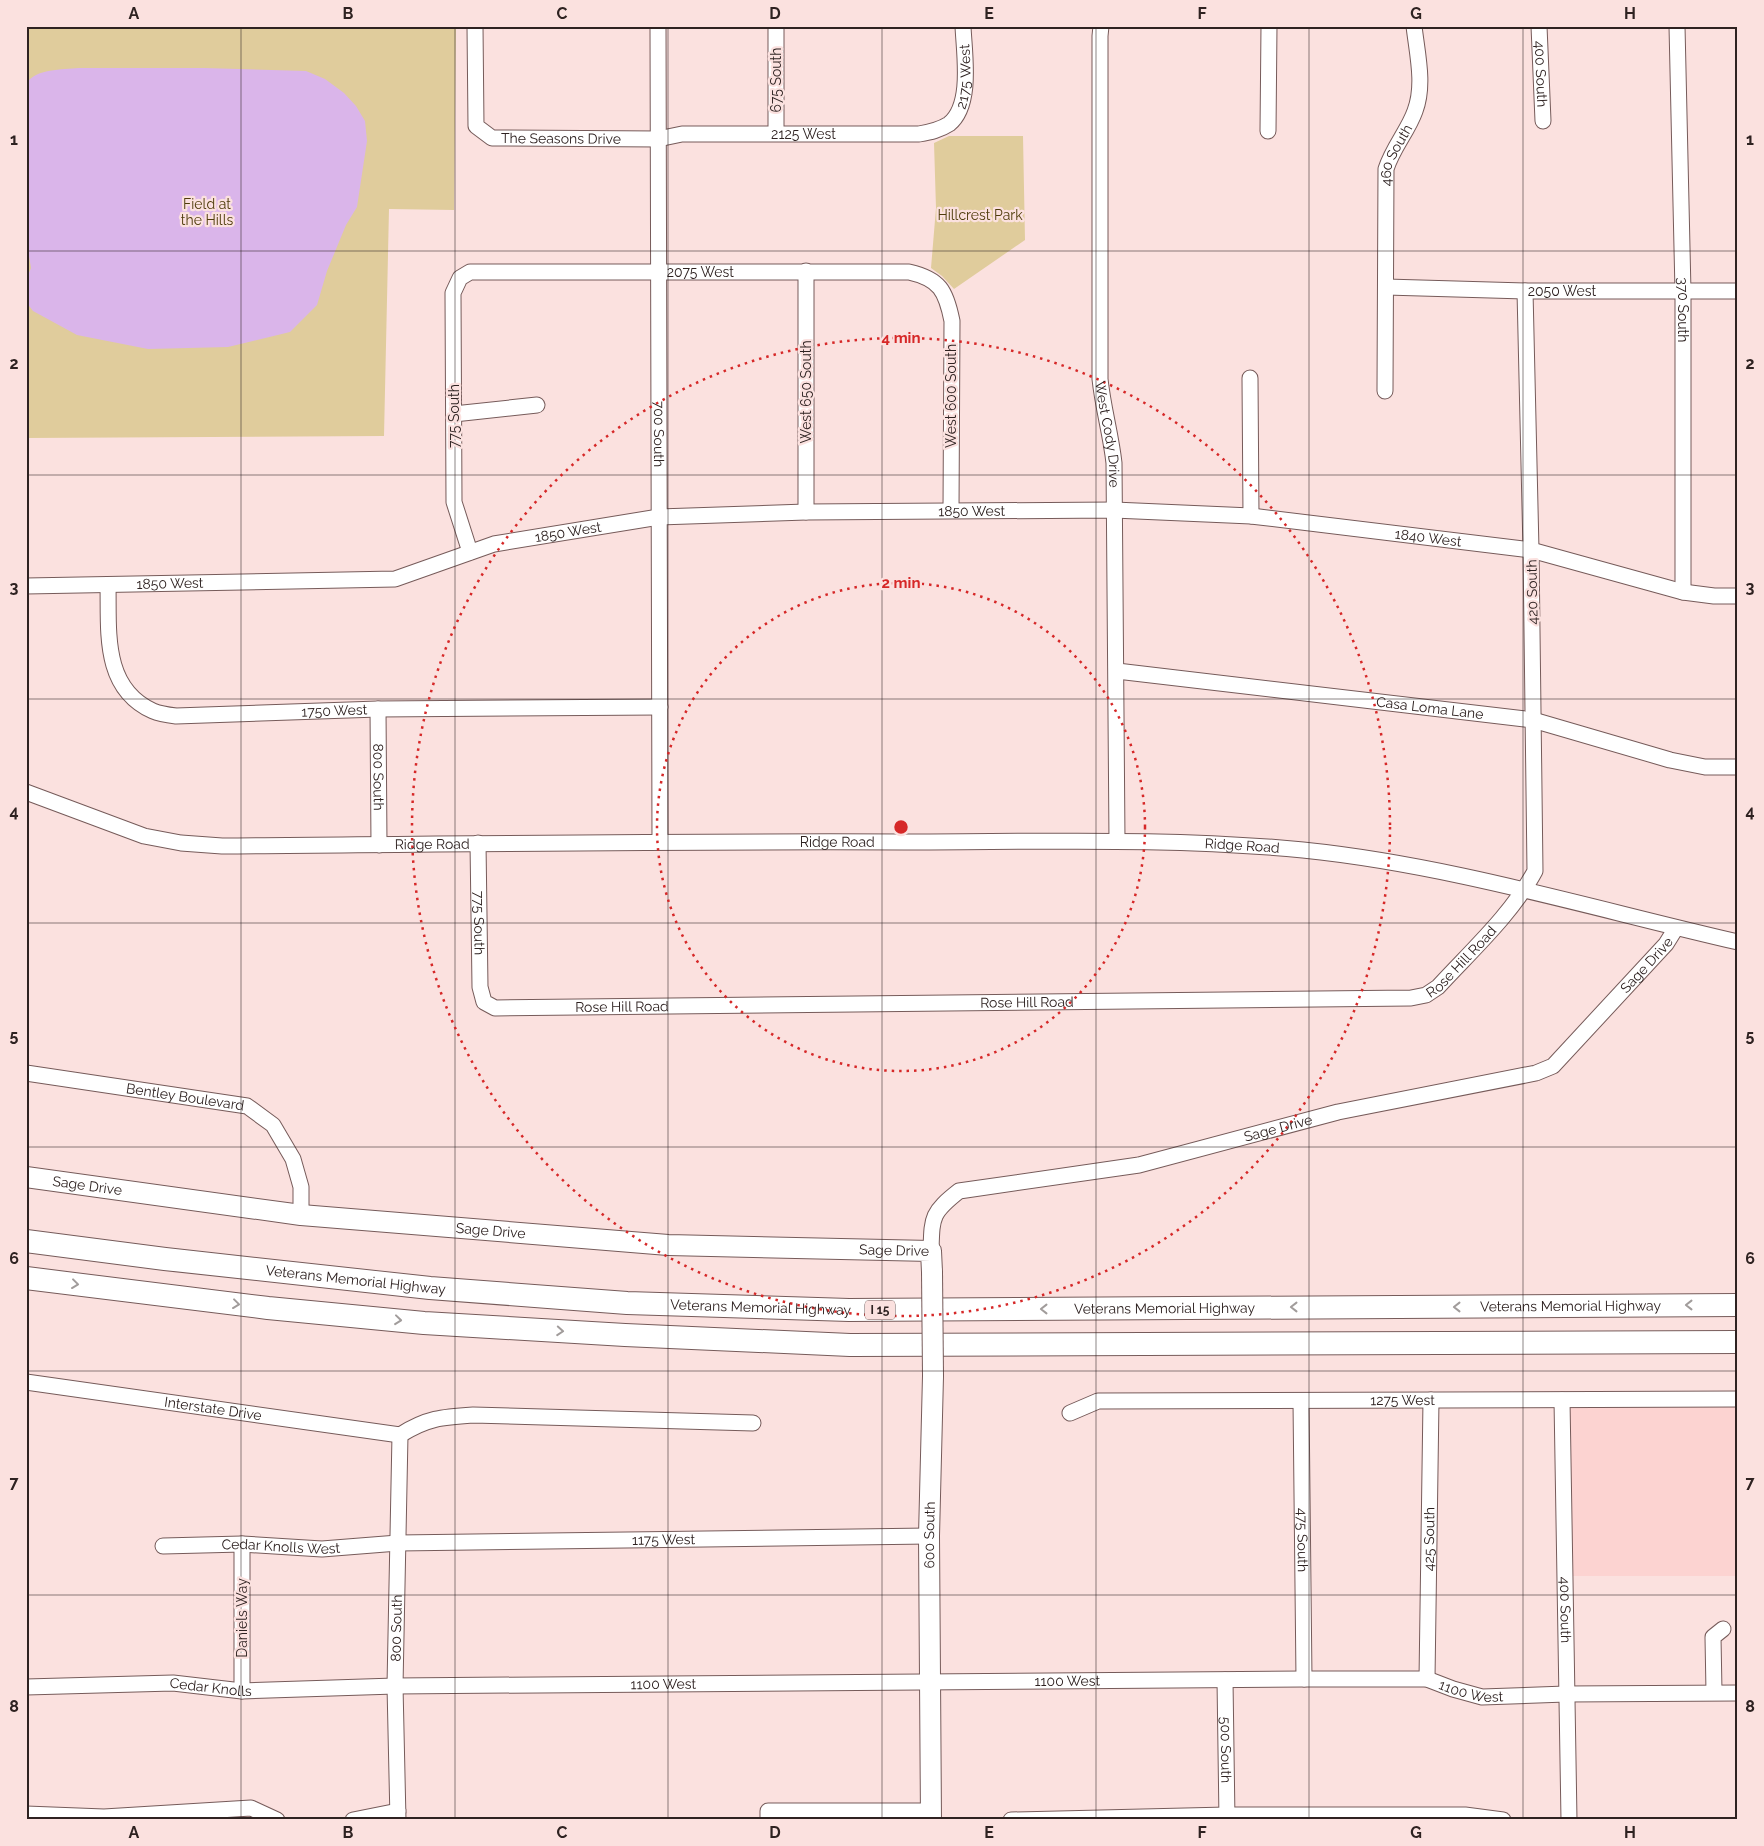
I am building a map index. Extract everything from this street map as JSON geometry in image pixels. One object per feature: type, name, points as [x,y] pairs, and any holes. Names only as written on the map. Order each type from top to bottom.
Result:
[{"type":"highway","name":"Veterans Memorial Highway","points":[[26,1241],[166,1260],[420,1287],[627,1303],[848,1310],[1738,1305]]},
{"type":"highway","points":[[26,1278],[268,1308],[424,1323],[625,1336],[850,1345],[1738,1342]]},
{"type":"main road","name":"Sage Drive","points":[[26,1177],[301,1215],[668,1245],[931,1252]]},
{"type":"main road","name":"600 South","points":[[931,1252],[933,1376],[929,1536],[931,1815]]},
{"type":"street","name":"The Seasons Drive","points":[[475,26],[476,126],[492,138],[658,139]]},
{"type":"street","name":"700 South","points":[[658,26],[660,841]]},
{"type":"street","name":"675 South","points":[[776,26],[776,133]]},
{"type":"street","name":"2175 West","points":[[949,123],[960,111],[964,91],[963,26]]},
{"type":"street","name":"West Cody Drive","points":[[1101,26],[1100,379],[1102,405],[1111,438],[1114,463],[1117,841]]},
{"type":"street","points":[[1268,131],[1269,26]]},
{"type":"street","name":"460 South","points":[[1385,391],[1386,169],[1390,154],[1416,111],[1419,94],[1419,76],[1414,26]]},
{"type":"street","name":"400 South","points":[[1539,26],[1543,121]]},
{"type":"street","name":"370 South","points":[[1677,26],[1682,292],[1682,592]]},
{"type":"street","name":"2125 West","points":[[658,139],[682,134],[919,134],[936,131],[949,123]]},
{"type":"street","name":"West 650 South","points":[[806,271],[806,512]]},
{"type":"street","name":"2075 West","points":[[460,278],[470,272],[909,272],[924,275],[939,285]]},
{"type":"street","name":"775 South","points":[[460,278],[453,293],[454,502],[470,552]]},
{"type":"street","name":"West 600 South","points":[[939,285],[947,299],[952,321],[951,510]]},
{"type":"street","name":"2050 West","points":[[1386,288],[1525,291],[1738,291]]},
{"type":"street","name":"420 South","points":[[1525,291],[1531,550],[1535,871],[1525,891]]},
{"type":"street","points":[[1250,378],[1251,516]]},
{"type":"street","points":[[454,414],[537,404]]},
{"type":"street","name":"1850 West","points":[[26,586],[395,579],[494,544],[659,517],[806,512],[1114,510]]},
{"type":"street","name":"1840 West","points":[[1114,510],[1251,516],[1531,550],[1682,592],[1714,596],[1738,596]]},
{"type":"street","name":"1750 West","points":[[108,585],[110,645],[113,667],[122,686],[136,701],[154,712],[176,716],[378,709],[660,707]]},
{"type":"street","name":"Casa Loma Lane","points":[[1117,671],[1533,720],[1670,760],[1705,767],[1738,767]]},
{"type":"street","name":"800 South","points":[[378,709],[379,845]]},
{"type":"street","name":"Ridge Road","points":[[26,792],[144,836],[181,843],[222,846],[660,841],[1117,841],[1215,843],[1305,850],[1408,865],[1738,942]]},
{"type":"street","name":"775 South","points":[[478,843],[480,987],[484,1002]]},
{"type":"street","name":"Rose Hill Road","points":[[484,1002],[495,1008],[505,1008],[1410,998],[1426,995],[1438,987],[1525,891]]},
{"type":"street","name":"Sage Drive","points":[[931,1252],[932,1222],[942,1204],[960,1191],[1139,1165],[1338,1112],[1536,1073],[1553,1066],[1666,944],[1676,928]]},
{"type":"street","name":"Bentley Boulevard","points":[[26,1073],[247,1106],[273,1125],[294,1159],[301,1187],[301,1215]]},
{"type":"street","name":"Interstate Drive","points":[[26,1382],[400,1435]]},
{"type":"street","name":"1275 West","points":[[1070,1413],[1098,1401],[1738,1399]]},
{"type":"street","name":"425 South","points":[[1428,1679],[1431,1400]]},
{"type":"street","name":"400 South","points":[[1562,1400],[1569,1820]]},
{"type":"street","name":"475 South","points":[[1301,1401],[1304,1679]]},
{"type":"street","points":[[400,1435],[419,1423],[441,1417],[473,1415],[753,1423]]},
{"type":"street","name":"800 South","points":[[398,1816],[395,1686],[400,1435]]},
{"type":"street","name":"1175 West","points":[[398,1543],[929,1536]]},
{"type":"street","name":"Cedar Knolls West","points":[[163,1546],[242,1544],[322,1549],[398,1543]]},
{"type":"street","name":"Daniels Way","points":[[242,1544],[242,1691]]},
{"type":"street","points":[[1714,1692],[1713,1637],[1723,1629]]},
{"type":"street","name":"1100 West","points":[[395,1686],[1428,1679],[1453,1689],[1482,1697],[1566,1694],[1738,1693]]},
{"type":"street","name":"500 South","points":[[1225,1680],[1227,1817]]},
{"type":"street","name":"Cedar Knolls","points":[[26,1687],[173,1683],[242,1691],[395,1686]]},
{"type":"street","points":[[26,1814],[104,1817],[251,1808],[277,1820]]},
{"type":"street","points":[[768,1820],[768,1810],[931,1815]]},
{"type":"street","points":[[1011,1820],[1465,1815],[1503,1820]]},
{"type":"street","points":[[353,1820],[357,1818],[398,1816]]},
{"type":"shaded area","points":[[79,68],[204,68],[306,71],[325,79],[344,93],[356,106],[365,121],[367,141],[357,207],[346,225],[327,271],[317,305],[290,332],[228,347],[148,349],[77,335],[33,311],[26,302],[26,280],[31,268],[26,239],[26,84],[30,79],[43,72]]},
{"type":"shaded area","points":[[1738,1399],[1738,1576],[1565,1576],[1562,1400]]},
{"type":"green space","name":"Field at the Hills","points":[[26,26],[456,26],[454,210],[389,209],[384,436],[26,438]]},
{"type":"green space","name":"Hillcrest Park","points":[[949,136],[1023,136],[1025,240],[954,289],[942,276],[931,268],[936,208],[934,143]]}]
